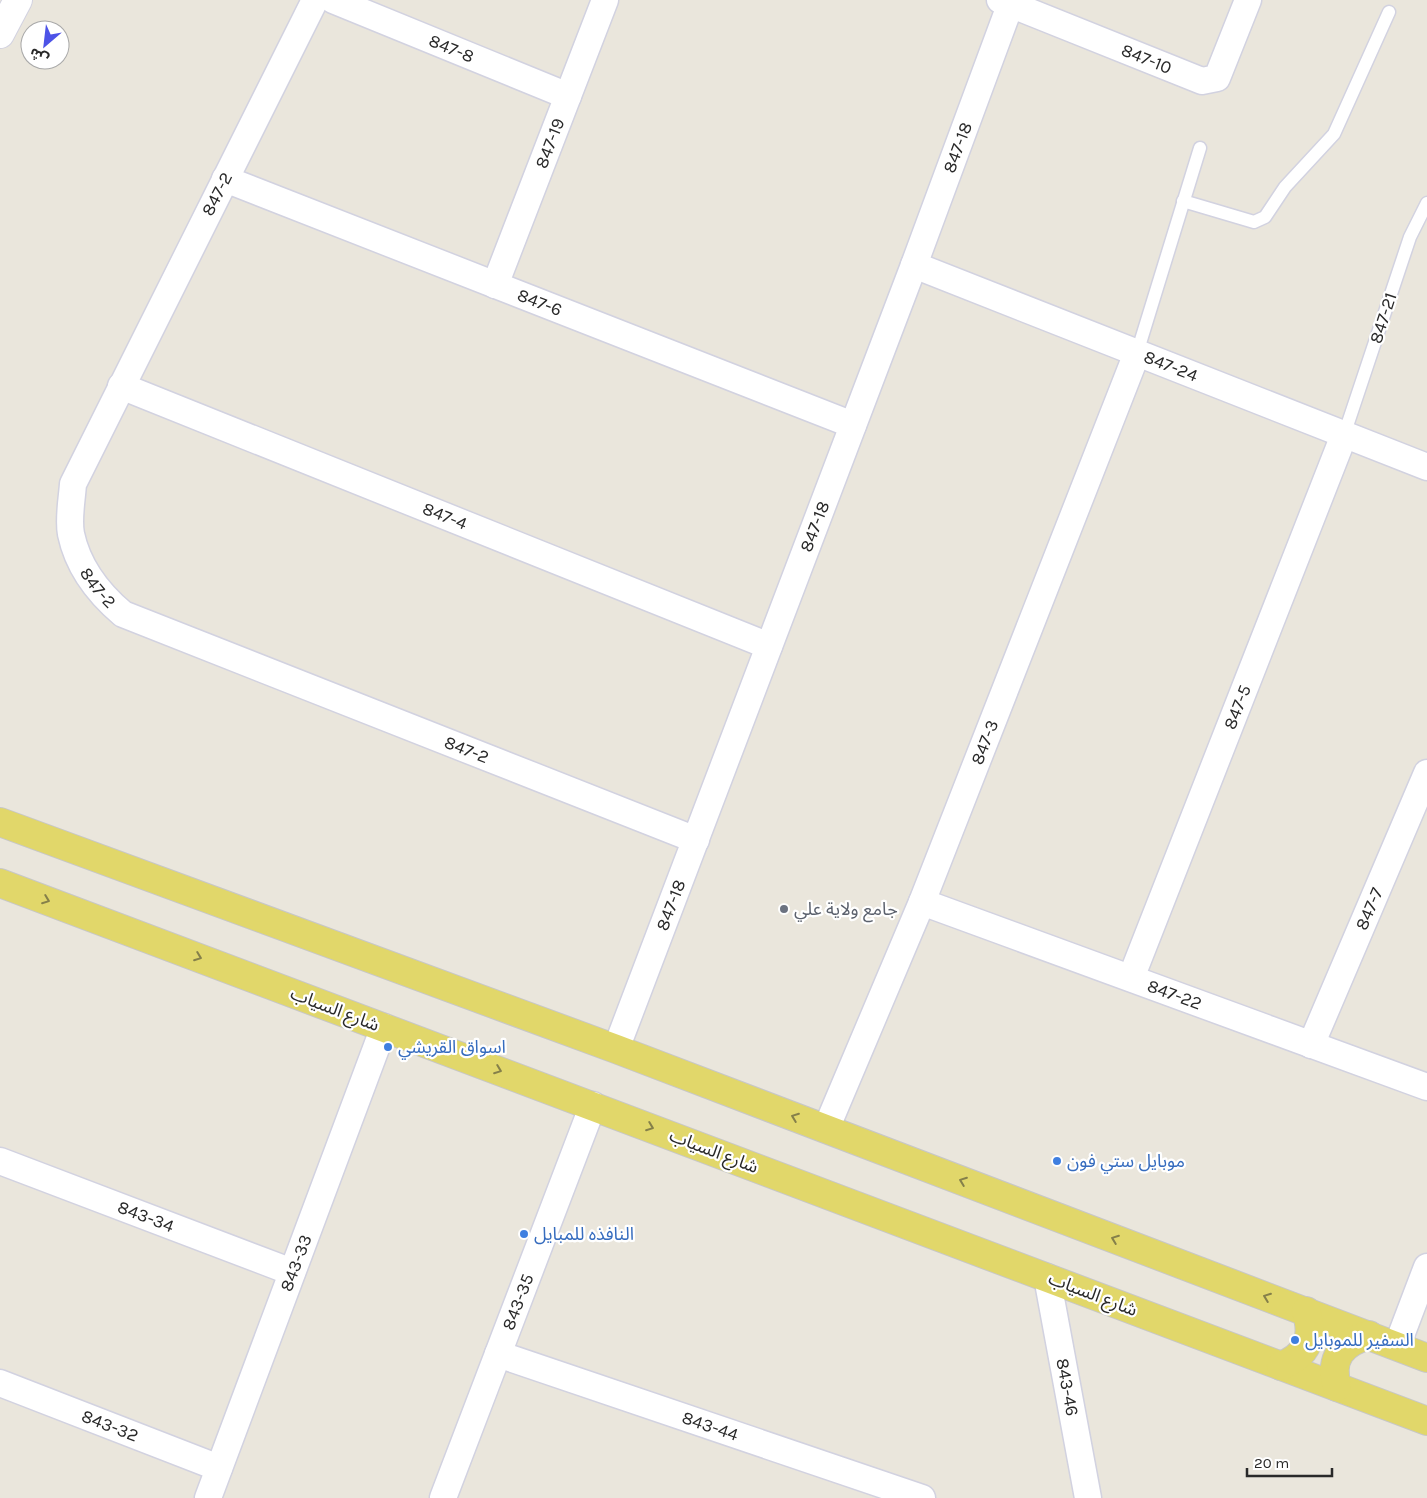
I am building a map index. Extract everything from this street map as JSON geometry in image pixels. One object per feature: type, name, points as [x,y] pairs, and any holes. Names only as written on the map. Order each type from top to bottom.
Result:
[{"type":"main road","points":[[0,822],[616,1049],[1427,1358]]},
{"type":"main road","name":"شارع السياب","points":[[0,883],[1427,1421]]},
{"type":"main road","points":[[1281,1366],[1295,1360],[1304,1352],[1309,1336],[1309,1320],[1306,1311]]},
{"type":"main road","points":[[1337,1387],[1336,1363],[1343,1348],[1353,1340],[1369,1335]]},
{"type":"street","points":[[0,34],[18,0]]},
{"type":"street","name":"847-2","points":[[315,0],[73,484],[71,533],[80,562],[102,596],[123,614],[696,840]]},
{"type":"street","name":"847-8","points":[[333,0],[568,96]]},
{"type":"street","name":"847-19","points":[[495,285],[605,0]]},
{"type":"street","name":"847-10","points":[[1007,1],[1202,81],[1217,78],[1248,0]]},
{"type":"street","name":"847-18","points":[[616,1049],[914,265],[1007,1]]},
{"type":"street","name":"847-6","points":[[225,179],[853,425]]},
{"type":"street","name":"847-24","points":[[914,265],[1427,468]]},
{"type":"street","name":"847-3","points":[[826,1129],[922,902],[1137,353]]},
{"type":"street","name":"847-4","points":[[121,386],[769,646]]},
{"type":"street","name":"847-5","points":[[1131,978],[1344,435]]},
{"type":"street","name":"847-7","points":[[1311,1045],[1427,773]]},
{"type":"street","name":"847-22","points":[[922,902],[1427,1087]]},
{"type":"street","name":"843-33","points":[[208,1498],[384,1027]]},
{"type":"street","name":"843-35","points":[[443,1498],[593,1105]]},
{"type":"street","name":"843-34","points":[[0,1161],[292,1272]]},
{"type":"street","points":[[1397,1346],[1427,1267]]},
{"type":"street","name":"843-46","points":[[1047,1277],[1088,1498]]},
{"type":"street","name":"843-44","points":[[498,1354],[922,1498]]},
{"type":"street","name":"843-32","points":[[0,1383],[219,1468]]},
{"type":"lane","points":[[1183,201],[1254,222],[1265,217],[1285,187],[1334,134],[1389,12]]},
{"type":"lane","points":[[1137,353],[1200,148]]},
{"type":"lane","name":"847-21","points":[[1344,435],[1410,237],[1427,203]]},
{"type":"place","name":"جامع ولاية علي","points":[[784,909]]},
{"type":"place","name":"اسواق القريشي","points":[[388,1047]]},
{"type":"place","name":"موبايل ستي فون","points":[[1057,1161]]},
{"type":"place","name":"النافذه للمبايل","points":[[524,1234]]},
{"type":"place","name":"السفير للموبايل","points":[[1295,1340]]}]
